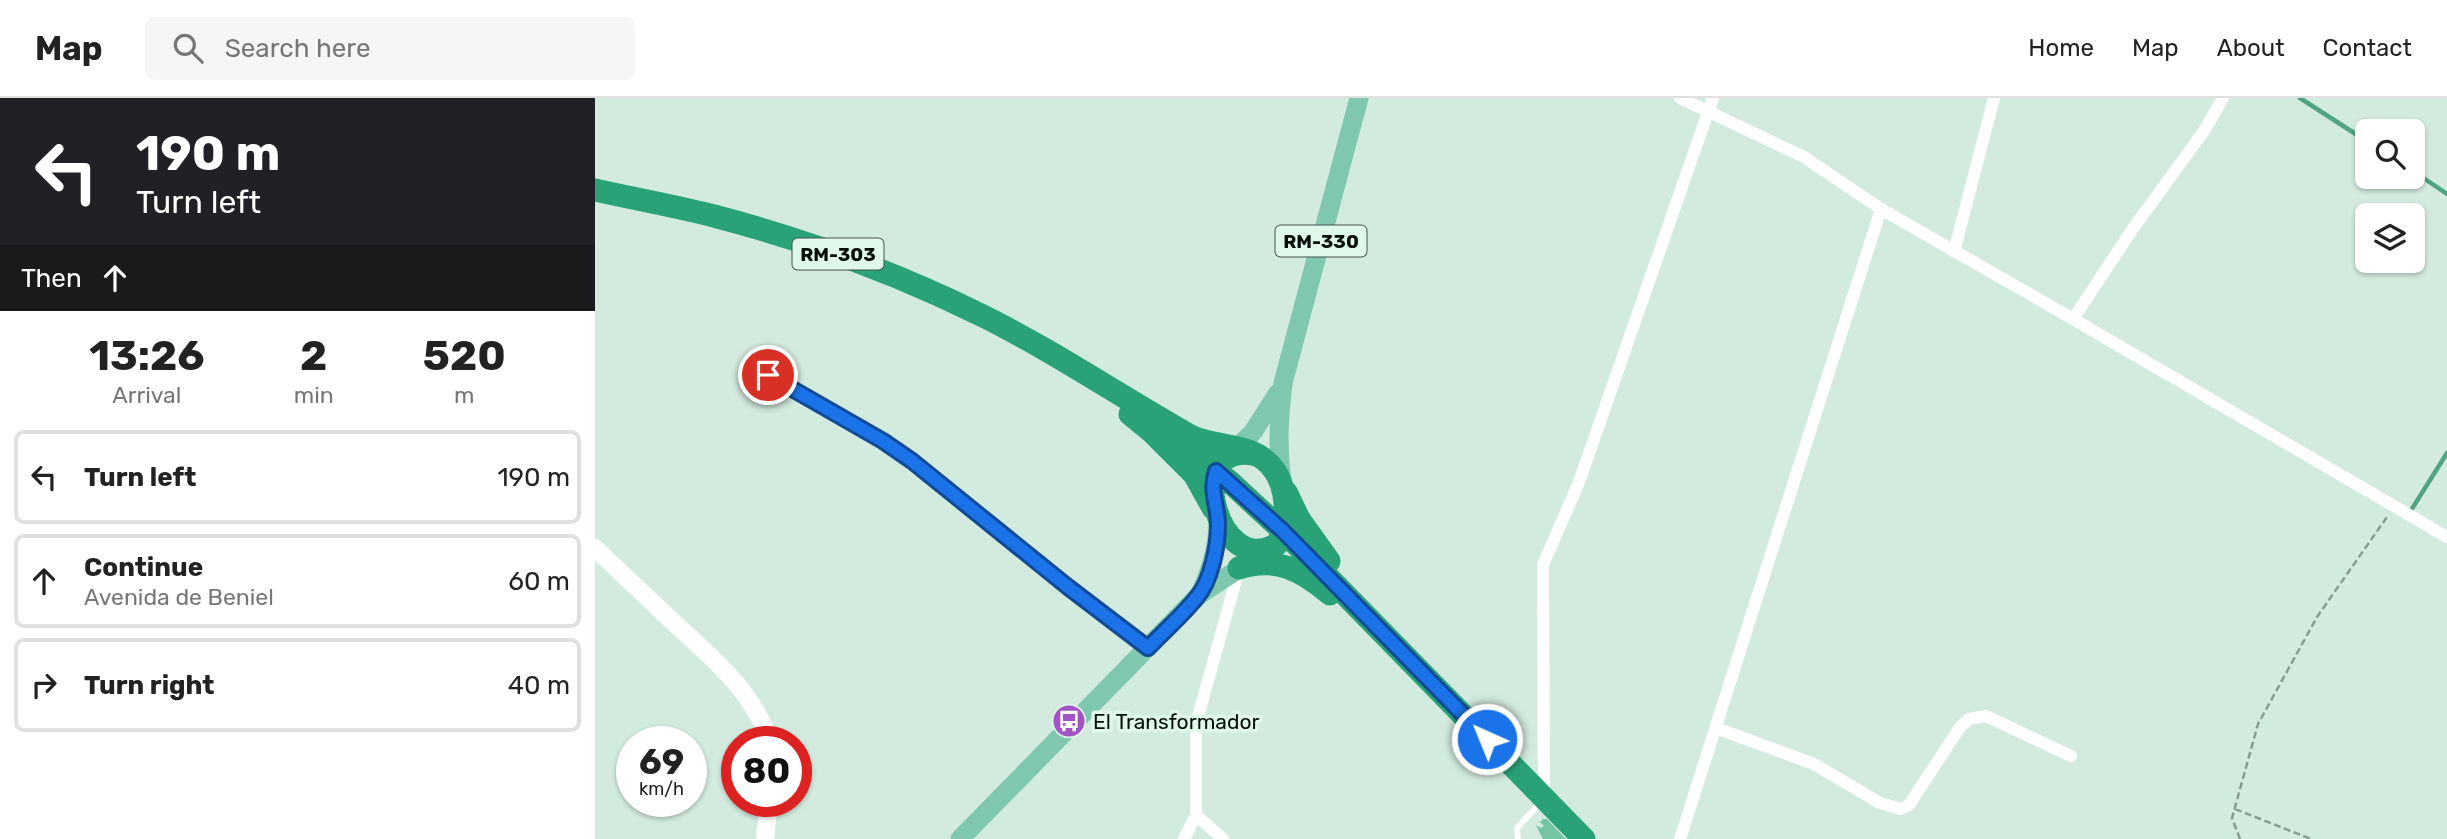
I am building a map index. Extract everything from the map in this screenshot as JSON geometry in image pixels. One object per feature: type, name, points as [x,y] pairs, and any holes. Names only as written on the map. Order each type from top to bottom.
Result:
[{"type":"highway","name":"RM-303","points":[[595,190],[713,216],[815,246],[924,289],[982,316],[1065,362]]},
{"type":"highway","points":[[1065,362],[1190,436],[1271,466],[1299,519],[1320,550],[1411,661]]},
{"type":"highway","points":[[1065,362],[1152,432],[1194,474],[1230,537],[1253,549],[1259,559],[1301,573],[1322,587],[1411,661]]},
{"type":"highway","points":[[1235,451],[1283,531],[1584,839]]},
{"type":"highway","points":[[1218,516],[1212,488],[1235,451]]},
{"type":"highway","points":[[1259,559],[1277,544],[1283,531],[1283,485]]},
{"type":"main road","name":"RM-330","points":[[1283,383],[1359,98]]},
{"type":"main road","points":[[1235,451],[1267,414],[1283,383]]},
{"type":"main road","points":[[1283,383],[1278,437],[1283,485]]},
{"type":"main road","points":[[1199,595],[1209,573],[1217,538],[1218,516]]},
{"type":"main road","points":[[960,839],[1199,595],[1259,559]]},
{"type":"street","points":[[1680,98],[1804,157],[1881,209],[2447,537]]},
{"type":"street","points":[[1544,798],[1543,565],[1579,482],[1713,98]]},
{"type":"street","points":[[1954,252],[1994,98]]},
{"type":"street","points":[[2073,319],[2134,227],[2204,131],[2223,98]]},
{"type":"street","points":[[1680,839],[1881,209]]},
{"type":"street","points":[[768,375],[883,441],[912,461],[1148,648]]},
{"type":"street","points":[[595,548],[744,692],[764,726]]},
{"type":"street","points":[[1184,839],[1196,815],[1196,724],[1259,559]]},
{"type":"street","points":[[1716,728],[1814,764],[1880,803],[1901,809],[1909,805],[1959,727],[1969,719],[1986,716],[2071,755]]},
{"type":"street","points":[[1196,815],[1223,839]]},
{"type":"street","points":[[765,839],[767,817]]},
{"type":"lane","points":[[1518,839],[1517,828],[1544,798]]},
{"type":"path","points":[[2240,839],[2232,818],[2258,724],[2317,617],[2395,507]]},
{"type":"path","points":[[2235,809],[2311,839]]},
{"type":"green space","points":[[1547,819],[1566,839],[1543,839],[1536,825],[1541,828],[1544,826],[1540,822]]},
{"type":"waterway","points":[[2300,98],[2355,134]]},
{"type":"waterway","points":[[2425,179],[2447,194]]},
{"type":"waterway","points":[[2410,512],[2447,453]]},
{"type":"place","name":"El Transformador","points":[[1069,721]]},
{"type":"route","points":[[768,375],[883,441],[912,461],[1148,648],[1199,595],[1209,573],[1218,525],[1212,488],[1216,471],[1283,531],[1487,739]]}]
